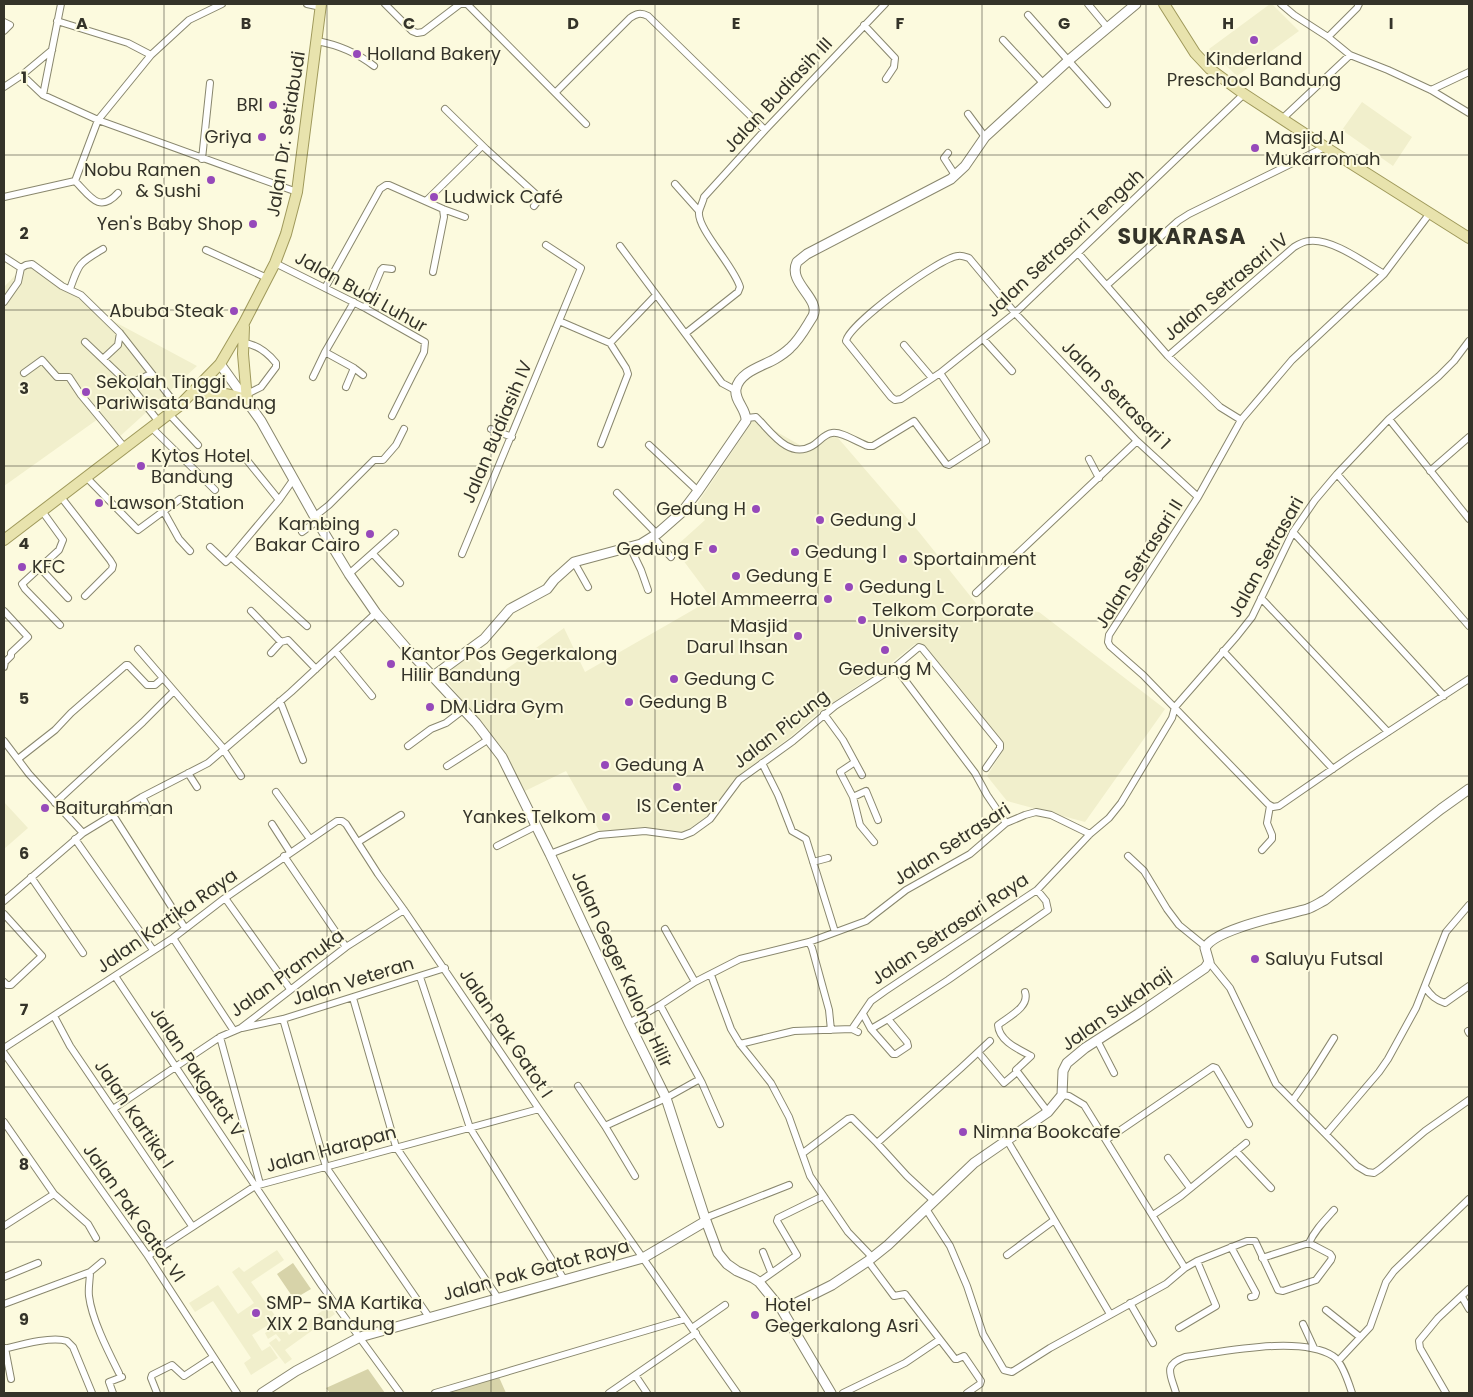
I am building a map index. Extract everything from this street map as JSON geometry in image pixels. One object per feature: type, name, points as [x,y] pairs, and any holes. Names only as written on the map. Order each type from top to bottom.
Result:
[{"type":"main road","points":[[1164,4],[1195,53],[1210,69],[1282,119],[1469,238]]},
{"type":"main road","name":"Jalan Dr. Setiabudi","points":[[4,540],[178,407],[220,364],[275,263],[286,234],[297,192],[321,5]]},
{"type":"main road","points":[[191,394],[214,392],[247,397],[243,343],[244,323]]},
{"type":"street","points":[[43,95],[61,4]]},
{"type":"street","points":[[75,181],[98,120],[151,55],[189,20],[222,4]]},
{"type":"street","points":[[307,4],[321,5]]},
{"type":"street","points":[[385,4],[412,31],[417,33],[424,32],[461,4],[467,4],[586,124]]},
{"type":"street","name":"Jalan Budiasih III","points":[[699,211],[704,197],[885,4]]},
{"type":"street","points":[[1088,4],[1107,27]]},
{"type":"street","points":[[747,418],[738,400],[736,390],[738,384],[745,376],[776,359],[792,346],[800,338],[814,313],[814,306],[794,272],[797,262],[807,254],[951,179],[965,166],[985,137],[1069,60],[1136,4]]},
{"type":"street","points":[[1281,4],[1350,55],[1431,90],[1469,113]]},
{"type":"street","points":[[1328,37],[1359,4]]},
{"type":"street","points":[[556,92],[630,18],[636,14],[643,14],[648,16],[765,130]]},
{"type":"street","points":[[1028,15],[1108,104]]},
{"type":"street","points":[[57,21],[128,43],[151,55]]},
{"type":"street","points":[[4,22],[10,25],[4,31]]},
{"type":"street","points":[[864,25],[895,58],[894,66],[886,79]]},
{"type":"street","points":[[1003,40],[1043,83]]},
{"type":"street","points":[[317,41],[354,51],[374,66]]},
{"type":"street","points":[[4,87],[52,50]]},
{"type":"street","points":[[1282,119],[1350,55]]},
{"type":"street","points":[[1431,90],[1469,72]]},
{"type":"street","points":[[22,75],[43,95],[98,120],[297,192]]},
{"type":"street","points":[[202,159],[210,83]]},
{"type":"street","name":"Jalan Setrasari Tengah","points":[[895,400],[901,399],[940,373],[1015,313],[1244,94]]},
{"type":"street","points":[[445,109],[482,146],[540,198],[534,206]]},
{"type":"street","points":[[968,114],[985,137]]},
{"type":"street","points":[[426,201],[482,146]]},
{"type":"street","points":[[1107,285],[1166,231],[1189,214],[1325,147]]},
{"type":"street","points":[[948,153],[944,158],[955,175]]},
{"type":"street","points":[[75,181],[98,203],[106,203],[118,193]]},
{"type":"street","points":[[4,197],[75,181]]},
{"type":"street","points":[[675,184],[699,211],[702,224],[732,268],[740,286],[738,292],[686,333]]},
{"type":"street","points":[[325,288],[380,189],[386,185],[465,217]]},
{"type":"street","points":[[433,272],[444,217],[442,209]]},
{"type":"street","name":"Jalan Setrasari II","points":[[1270,806],[1143,675],[1110,646],[1108,638],[1198,496],[1241,420],[1292,360],[1384,274],[1430,213]]},
{"type":"street","name":"Jalan Setrasari IV","points":[[1168,356],[1294,246],[1306,241],[1322,241],[1344,250],[1384,274]]},
{"type":"street","name":"Jalan Budiasih IV","points":[[462,554],[581,268],[546,245]]},
{"type":"street","points":[[620,246],[722,382],[736,390]]},
{"type":"street","points":[[70,289],[82,262],[103,249]]},
{"type":"street","points":[[206,250],[267,278]]},
{"type":"street","points":[[1078,253],[1168,356],[1220,408],[1241,420]]},
{"type":"street","name":"Jalan Setrasari 1","points":[[895,400],[846,341],[851,330],[866,315],[942,262],[958,256],[969,258],[1015,313],[1137,441],[1198,496]]},
{"type":"street","points":[[4,257],[22,268]]},
{"type":"street","name":"Jalan Budi Luhur","points":[[275,263],[354,302],[422,339],[426,344],[424,352],[392,416]]},
{"type":"street","points":[[4,302],[18,282],[22,268],[32,264],[81,295],[120,333],[178,407]]},
{"type":"street","points":[[365,308],[380,272],[383,268],[392,269]]},
{"type":"street","points":[[610,344],[656,295]]},
{"type":"street","points":[[313,377],[354,302]]},
{"type":"street","points":[[559,321],[610,344],[628,370],[601,444]]},
{"type":"street","points":[[103,359],[118,345],[120,333]]},
{"type":"street","points":[[983,340],[1012,371]]},
{"type":"street","points":[[84,342],[130,384],[155,425],[215,490]]},
{"type":"street","points":[[243,343],[262,349],[276,363],[276,367],[261,387],[247,397]]},
{"type":"street","points":[[904,345],[932,378]]},
{"type":"street","name":"Jalan Setrasari","points":[[628,1023],[695,982],[744,957],[808,942],[866,921],[906,890],[970,854],[1006,823],[1025,815],[1036,812],[1051,815],[1090,834],[1109,818],[1122,802],[1172,718],[1175,707],[1252,617],[1293,532],[1315,500],[1336,474],[1389,419],[1439,376],[1468,345]]},
{"type":"street","points":[[326,352],[354,368],[363,376]]},
{"type":"street","points":[[24,373],[42,360],[57,377],[69,377],[81,395],[125,448]]},
{"type":"street","name":"Jalan Geger Kalong Hilir","points":[[220,364],[247,397],[348,574],[376,613],[488,738],[502,757],[550,854],[628,1023],[666,1098],[705,1219],[718,1253],[722,1259],[738,1272],[759,1282],[782,1310],[831,1393]]},
{"type":"street","points":[[346,387],[354,368]]},
{"type":"street","points":[[747,418],[758,418],[780,441],[793,449],[810,447],[832,432],[870,446],[914,421],[946,464],[949,465],[986,440],[940,373]]},
{"type":"street","points":[[130,384],[151,374]]},
{"type":"street","points":[[169,414],[198,444]]},
{"type":"street","points":[[432,677],[484,638],[510,609],[547,589],[574,562],[641,544],[655,536],[682,512],[747,418]]},
{"type":"street","points":[[1389,419],[1469,519]]},
{"type":"street","points":[[302,532],[374,460],[383,460],[396,445],[404,428]]},
{"type":"street","points":[[491,429],[512,437]]},
{"type":"street","points":[[1430,471],[1469,437]]},
{"type":"street","points":[[976,593],[1137,441]]},
{"type":"street","points":[[649,446],[698,491]]},
{"type":"street","points":[[246,459],[279,500]]},
{"type":"street","points":[[1089,460],[1099,478]]},
{"type":"street","points":[[1336,474],[1469,626]]},
{"type":"street","points":[[87,478],[136,529],[142,528],[180,499]]},
{"type":"street","points":[[210,547],[226,562],[279,500],[293,480]]},
{"type":"street","points":[[617,493],[671,557]]},
{"type":"street","points":[[61,497],[113,565],[112,569],[85,596]]},
{"type":"street","points":[[42,512],[63,540],[59,550],[23,582],[23,587],[60,625]]},
{"type":"street","points":[[164,512],[179,539],[190,551]]},
{"type":"street","points":[[1293,532],[1444,696]]},
{"type":"street","points":[[348,574],[395,533]]},
{"type":"street","points":[[630,547],[648,590]]},
{"type":"street","points":[[373,554],[400,583]]},
{"type":"street","points":[[231,557],[307,626]]},
{"type":"street","points":[[574,562],[588,587]]},
{"type":"street","points":[[40,568],[68,598]]},
{"type":"street","points":[[1261,598],[1388,732]]},
{"type":"street","points":[[4,611],[28,637],[11,653],[4,667]]},
{"type":"street","points":[[251,611],[281,642]]},
{"type":"street","points":[[4,901],[83,833],[142,797],[208,763],[280,701],[376,613]]},
{"type":"street","points":[[271,653],[281,642],[286,640],[316,668]]},
{"type":"street","name":"Jalan Picung","points":[[550,854],[599,835],[645,831],[685,836],[710,820],[736,783],[793,741],[824,714],[918,648],[922,648],[1000,744],[1000,748],[986,768]]},
{"type":"street","points":[[138,649],[224,749],[241,776]]},
{"type":"street","points":[[335,651],[372,696]]},
{"type":"street","points":[[1223,652],[1333,769]]},
{"type":"street","points":[[18,759],[55,730],[71,712],[126,665],[146,685],[155,685],[163,678]]},
{"type":"street","points":[[894,666],[975,773],[1006,823]]},
{"type":"street","points":[[1262,850],[1272,839],[1267,823],[1270,806],[1280,806],[1469,679]]},
{"type":"street","points":[[55,803],[174,691]]},
{"type":"street","points":[[280,701],[303,760]]},
{"type":"street","points":[[408,746],[431,729],[446,723],[463,710]]},
{"type":"street","points":[[824,714],[843,740],[862,775]]},
{"type":"street","points":[[447,766],[488,738]]},
{"type":"street","points":[[4,741],[55,803],[83,833]]},
{"type":"street","points":[[856,762],[840,772],[853,797],[860,825],[874,842]]},
{"type":"street","points":[[762,763],[778,795],[792,830],[806,839],[835,932]]},
{"type":"street","points":[[188,773],[197,787]]},
{"type":"street","points":[[1206,947],[1209,942],[1217,937],[1239,927],[1310,908],[1325,900],[1469,789]]},
{"type":"street","points":[[853,797],[866,791],[878,820]]},
{"type":"street","points":[[276,792],[310,839]]},
{"type":"street","points":[[142,797],[150,812]]},
{"type":"street","points":[[113,815],[185,928]]},
{"type":"street","points":[[358,842],[401,815]]},
{"type":"street","name":"Jalan Kartika Raya","points":[[4,1048],[172,938],[287,854],[337,821],[342,821],[346,824]]},
{"type":"street","points":[[272,824],[287,854],[346,947]]},
{"type":"street","name":"Jalan Pak Gatot I","points":[[346,824],[378,874],[445,968],[539,1109],[737,1393]]},
{"type":"street","points":[[497,846],[536,826]]},
{"type":"street","name":"Jalan Setrasari Raya","points":[[740,1044],[794,1031],[855,1030],[862,1014],[871,1002],[1037,890],[1090,834]]},
{"type":"street","points":[[75,839],[153,950]]},
{"type":"street","points":[[1128,856],[1144,871],[1166,909],[1179,925],[1206,947],[1209,962],[1230,988],[1276,1084],[1357,1166],[1367,1172],[1374,1173],[1424,1132],[1469,1100]]},
{"type":"street","points":[[813,862],[828,858]]},
{"type":"street","points":[[31,877],[82,953]]},
{"type":"street","points":[[871,1029],[948,980],[1048,910],[1046,902],[1037,890]]},
{"type":"street","points":[[225,898],[290,990]]},
{"type":"street","points":[[1326,1134],[1379,1072],[1398,1042],[1425,987],[1446,932],[1469,905]]},
{"type":"street","name":"Jalan Pramuka","points":[[113,1109],[220,1037],[241,1028],[346,947],[404,910]]},
{"type":"street","points":[[4,914],[42,956],[15,982],[11,985],[5,984]]},
{"type":"street","points":[[665,928],[695,982]]},
{"type":"street","points":[[172,938],[234,1031]]},
{"type":"street","points":[[808,942],[812,948],[829,1010],[831,1030]]},
{"type":"street","name":"Jalan Sukahaji","points":[[1062,1095],[1063,1072],[1067,1063],[1097,1040],[1144,1011],[1204,968],[1209,962]]},
{"type":"street","name":"Jalan Veteran","points":[[241,1028],[283,1019],[445,968]]},
{"type":"street","points":[[711,975],[731,1029],[740,1044],[771,1083],[789,1117],[810,1176],[894,1296],[905,1294],[955,1359],[964,1356],[981,1381],[980,1384],[967,1393]]},
{"type":"street","name":"Jalan Pakgatot V","points":[[114,976],[258,1185],[322,1286],[400,1393]]},
{"type":"street","points":[[420,977],[470,1128],[565,1281]]},
{"type":"street","points":[[1425,987],[1431,995],[1445,1003],[1469,986]]},
{"type":"street","points":[[978,1052],[1004,1083],[1031,1056],[1016,1048],[1001,1036],[998,1026],[1023,1005],[1026,998],[1025,992]]},
{"type":"street","points":[[353,998],[396,1147],[498,1298]]},
{"type":"street","points":[[660,1005],[700,1079],[720,1124]]},
{"type":"street","points":[[862,1014],[871,1029],[892,1054],[896,1054],[908,1046],[908,1044],[888,1019]]},
{"type":"street","name":"Jalan Kartika I","points":[[54,1016],[70,1046],[192,1226]]},
{"type":"street","points":[[283,1019],[326,1167],[429,1316]]},
{"type":"street","points":[[220,1037],[258,1185]]},
{"type":"street","points":[[1293,1100],[1334,1038]]},
{"type":"street","points":[[1097,1040],[1114,1073]]},
{"type":"street","points":[[877,1143],[990,1041]]},
{"type":"street","name":"Jalan Pak Gatot VI","points":[[4,1053],[148,1256],[237,1393]]},
{"type":"street","points":[[1106,1140],[1208,1069],[1214,1067],[1249,1124]]},
{"type":"street","points":[[1017,1071],[1048,1112]]},
{"type":"street","points":[[605,1126],[666,1098],[700,1079]]},
{"type":"street","points":[[578,1086],[635,1176]]},
{"type":"street","points":[[782,1310],[832,1285],[870,1260],[974,1162],[1048,1112],[1062,1095],[1069,1096],[1084,1105],[1185,1268]]},
{"type":"street","name":"Jalan Harapan","points":[[148,1256],[258,1185],[539,1109]]},
{"type":"street","points":[[803,1153],[850,1118],[854,1119],[907,1176],[934,1201]]},
{"type":"street","points":[[4,1122],[54,1194],[88,1224],[96,1238]]},
{"type":"street","points":[[1007,1140],[1110,1314]]},
{"type":"street","points":[[1153,1215],[1246,1143]]},
{"type":"street","points":[[1236,1152],[1271,1188]]},
{"type":"street","points":[[1168,1158],[1190,1188]]},
{"type":"street","points":[[705,1219],[789,1185]]},
{"type":"street","points":[[4,1226],[54,1194]]},
{"type":"street","points":[[759,1282],[797,1254],[777,1222],[778,1218],[823,1196]]},
{"type":"street","points":[[1338,1360],[1370,1327],[1386,1282],[1394,1271],[1469,1199]]},
{"type":"street","points":[[926,1209],[950,1246],[967,1286],[983,1334],[1004,1370],[1012,1372],[1110,1314],[1171,1281],[1185,1268],[1197,1261],[1231,1247],[1253,1240],[1262,1258],[1278,1290],[1283,1291],[1316,1280],[1332,1259],[1330,1254],[1309,1243],[1262,1258]]},
{"type":"street","points":[[1309,1243],[1313,1234],[1334,1210]]},
{"type":"street","name":"Jalan Pak Gatot Raya","points":[[262,1393],[360,1337],[429,1316],[565,1281],[643,1258],[705,1219]]},
{"type":"street","points":[[1007,1255],[1054,1221]]},
{"type":"street","points":[[1231,1247],[1256,1292],[1255,1296],[1251,1297]]},
{"type":"street","points":[[763,1252],[771,1272]]},
{"type":"street","points":[[1179,1328],[1216,1306],[1197,1261]]},
{"type":"street","points":[[4,1304],[90,1272],[102,1262]]},
{"type":"street","points":[[4,1277],[38,1263]]},
{"type":"street","points":[[90,1272],[88,1294],[90,1303],[104,1341],[120,1375],[108,1382],[113,1393]]},
{"type":"street","points":[[1446,1393],[1420,1348],[1419,1341],[1438,1318],[1469,1289]]},
{"type":"street","points":[[1462,1296],[1469,1309]]},
{"type":"street","points":[[1132,1302],[1150,1331]]},
{"type":"street","points":[[1132,1302],[1153,1344]]},
{"type":"street","points":[[609,1393],[694,1331],[725,1305]]},
{"type":"street","points":[[1326,1310],[1360,1337]]},
{"type":"street","points":[[435,1393],[686,1319]]},
{"type":"street","points":[[1302,1324],[1314,1348]]},
{"type":"street","points":[[11,1379],[5,1349],[51,1340],[67,1341],[73,1347],[92,1393]]},
{"type":"street","points":[[843,1393],[905,1363],[939,1340]]},
{"type":"street","points":[[1176,1393],[1170,1370],[1170,1365],[1176,1360],[1252,1346],[1314,1348],[1334,1356],[1338,1360],[1352,1393]]},
{"type":"street","points":[[157,1393],[151,1378],[152,1375],[172,1365],[184,1376],[213,1357]]},
{"type":"street","points":[[635,1375],[647,1393]]},
{"type":"shaded area","name":"Kinderland Preschool Bandung","points":[[1270,4],[1299,31],[1237,76],[1209,49]]},
{"type":"shaded area","points":[[1362,102],[1412,137],[1393,166],[1342,130]]},
{"type":"shaded area","name":"Sekolah Tinggi Pariwisata Bandung","points":[[26,264],[115,322],[197,366],[117,439],[98,419],[4,486],[4,287]]},
{"type":"shaded area","name":"Telkom Corporate University","points":[[754,419],[805,448],[832,431],[919,532],[979,607],[1039,612],[1165,709],[1085,822],[1007,801],[987,776],[1004,749],[1003,744],[922,644],[915,644],[891,663],[822,710],[733,780],[724,796],[707,816],[683,833],[644,827],[600,832],[566,771],[525,791],[501,749],[441,674],[472,651],[491,680],[564,628],[585,672],[712,599],[674,548],[705,520],[695,507]]},
{"type":"shaded area","points":[[4,802],[28,828],[4,849]]},
{"type":"shaded area","name":"SMP- SMA Kartika XIX 2 Bandung","points":[[277,1250],[284,1260],[251,1282],[289,1335],[329,1306],[335,1314],[285,1350],[292,1359],[285,1364],[269,1343],[276,1338],[279,1342],[281,1340],[276,1334],[268,1339],[265,1333],[272,1329],[270,1324],[252,1335],[262,1351],[270,1346],[278,1358],[251,1375],[244,1363],[251,1358],[213,1301],[195,1312],[189,1303],[218,1285],[238,1314],[254,1303],[232,1272],[239,1267],[244,1272]]},
{"type":"shaded area","points":[[293,1263],[311,1289],[294,1299],[277,1274]]},
{"type":"shaded area","points":[[368,1369],[385,1393],[330,1393],[326,1388]]},
{"type":"shaded area","points":[[498,1375],[506,1393],[439,1393]]},
{"type":"place","name":"Kinderland Preschool Bandung","points":[[1254,40]]},
{"type":"place","name":"Holland Bakery","points":[[357,54]]},
{"type":"place","name":"BRI","points":[[273,105]]},
{"type":"place","name":"Griya","points":[[262,137]]},
{"type":"place","name":"Masjid Al Mukarromah","points":[[1255,148]]},
{"type":"place","name":"Nobu Ramen & Sushi","points":[[211,180]]},
{"type":"place","name":"Ludwick Café","points":[[434,197]]},
{"type":"place","name":"Yen's Baby Shop","points":[[253,224]]},
{"type":"place","name":"Abuba Steak","points":[[234,311]]},
{"type":"place","name":"Sekolah Tinggi Pariwisata Bandung","points":[[86,392]]},
{"type":"place","name":"Kytos Hotel Bandung","points":[[141,466]]},
{"type":"place","name":"Lawson Station","points":[[99,503]]},
{"type":"place","name":"Gedung H","points":[[756,509]]},
{"type":"place","name":"Gedung J","points":[[820,520]]},
{"type":"place","name":"Kambing Bakar Cairo","points":[[370,534]]},
{"type":"place","name":"Gedung F","points":[[713,549]]},
{"type":"place","name":"Gedung I","points":[[795,552]]},
{"type":"place","name":"Sportainment","points":[[903,559]]},
{"type":"place","name":"KFC","points":[[22,567]]},
{"type":"place","name":"Gedung E","points":[[736,576]]},
{"type":"place","name":"Gedung L","points":[[849,587]]},
{"type":"place","name":"Hotel Ammeerra","points":[[828,599]]},
{"type":"place","name":"Telkom Corporate University","points":[[862,620]]},
{"type":"place","name":"Masjid Darul Ihsan","points":[[798,636]]},
{"type":"place","name":"Gedung M","points":[[885,650]]},
{"type":"place","name":"Kantor Pos Gegerkalong Hilir Bandung","points":[[391,664]]},
{"type":"place","name":"Gedung C","points":[[674,679]]},
{"type":"place","name":"Gedung B","points":[[629,702]]},
{"type":"place","name":"DM Lidra Gym","points":[[430,707]]},
{"type":"place","name":"Gedung A","points":[[605,765]]},
{"type":"place","name":"IS Center","points":[[677,787]]},
{"type":"place","name":"Baiturahman","points":[[45,808]]},
{"type":"place","name":"Yankes Telkom","points":[[606,817]]},
{"type":"place","name":"Saluyu Futsal","points":[[1255,959]]},
{"type":"place","name":"Nimna Bookcafe","points":[[963,1132]]},
{"type":"place","name":"SMP- SMA Kartika XIX 2 Bandung","points":[[256,1313]]},
{"type":"place","name":"Hotel Gegerkalong Asri","points":[[755,1315]]},
{"type":"district","name":"SUKARASA","points":[[1182,236]]}]
